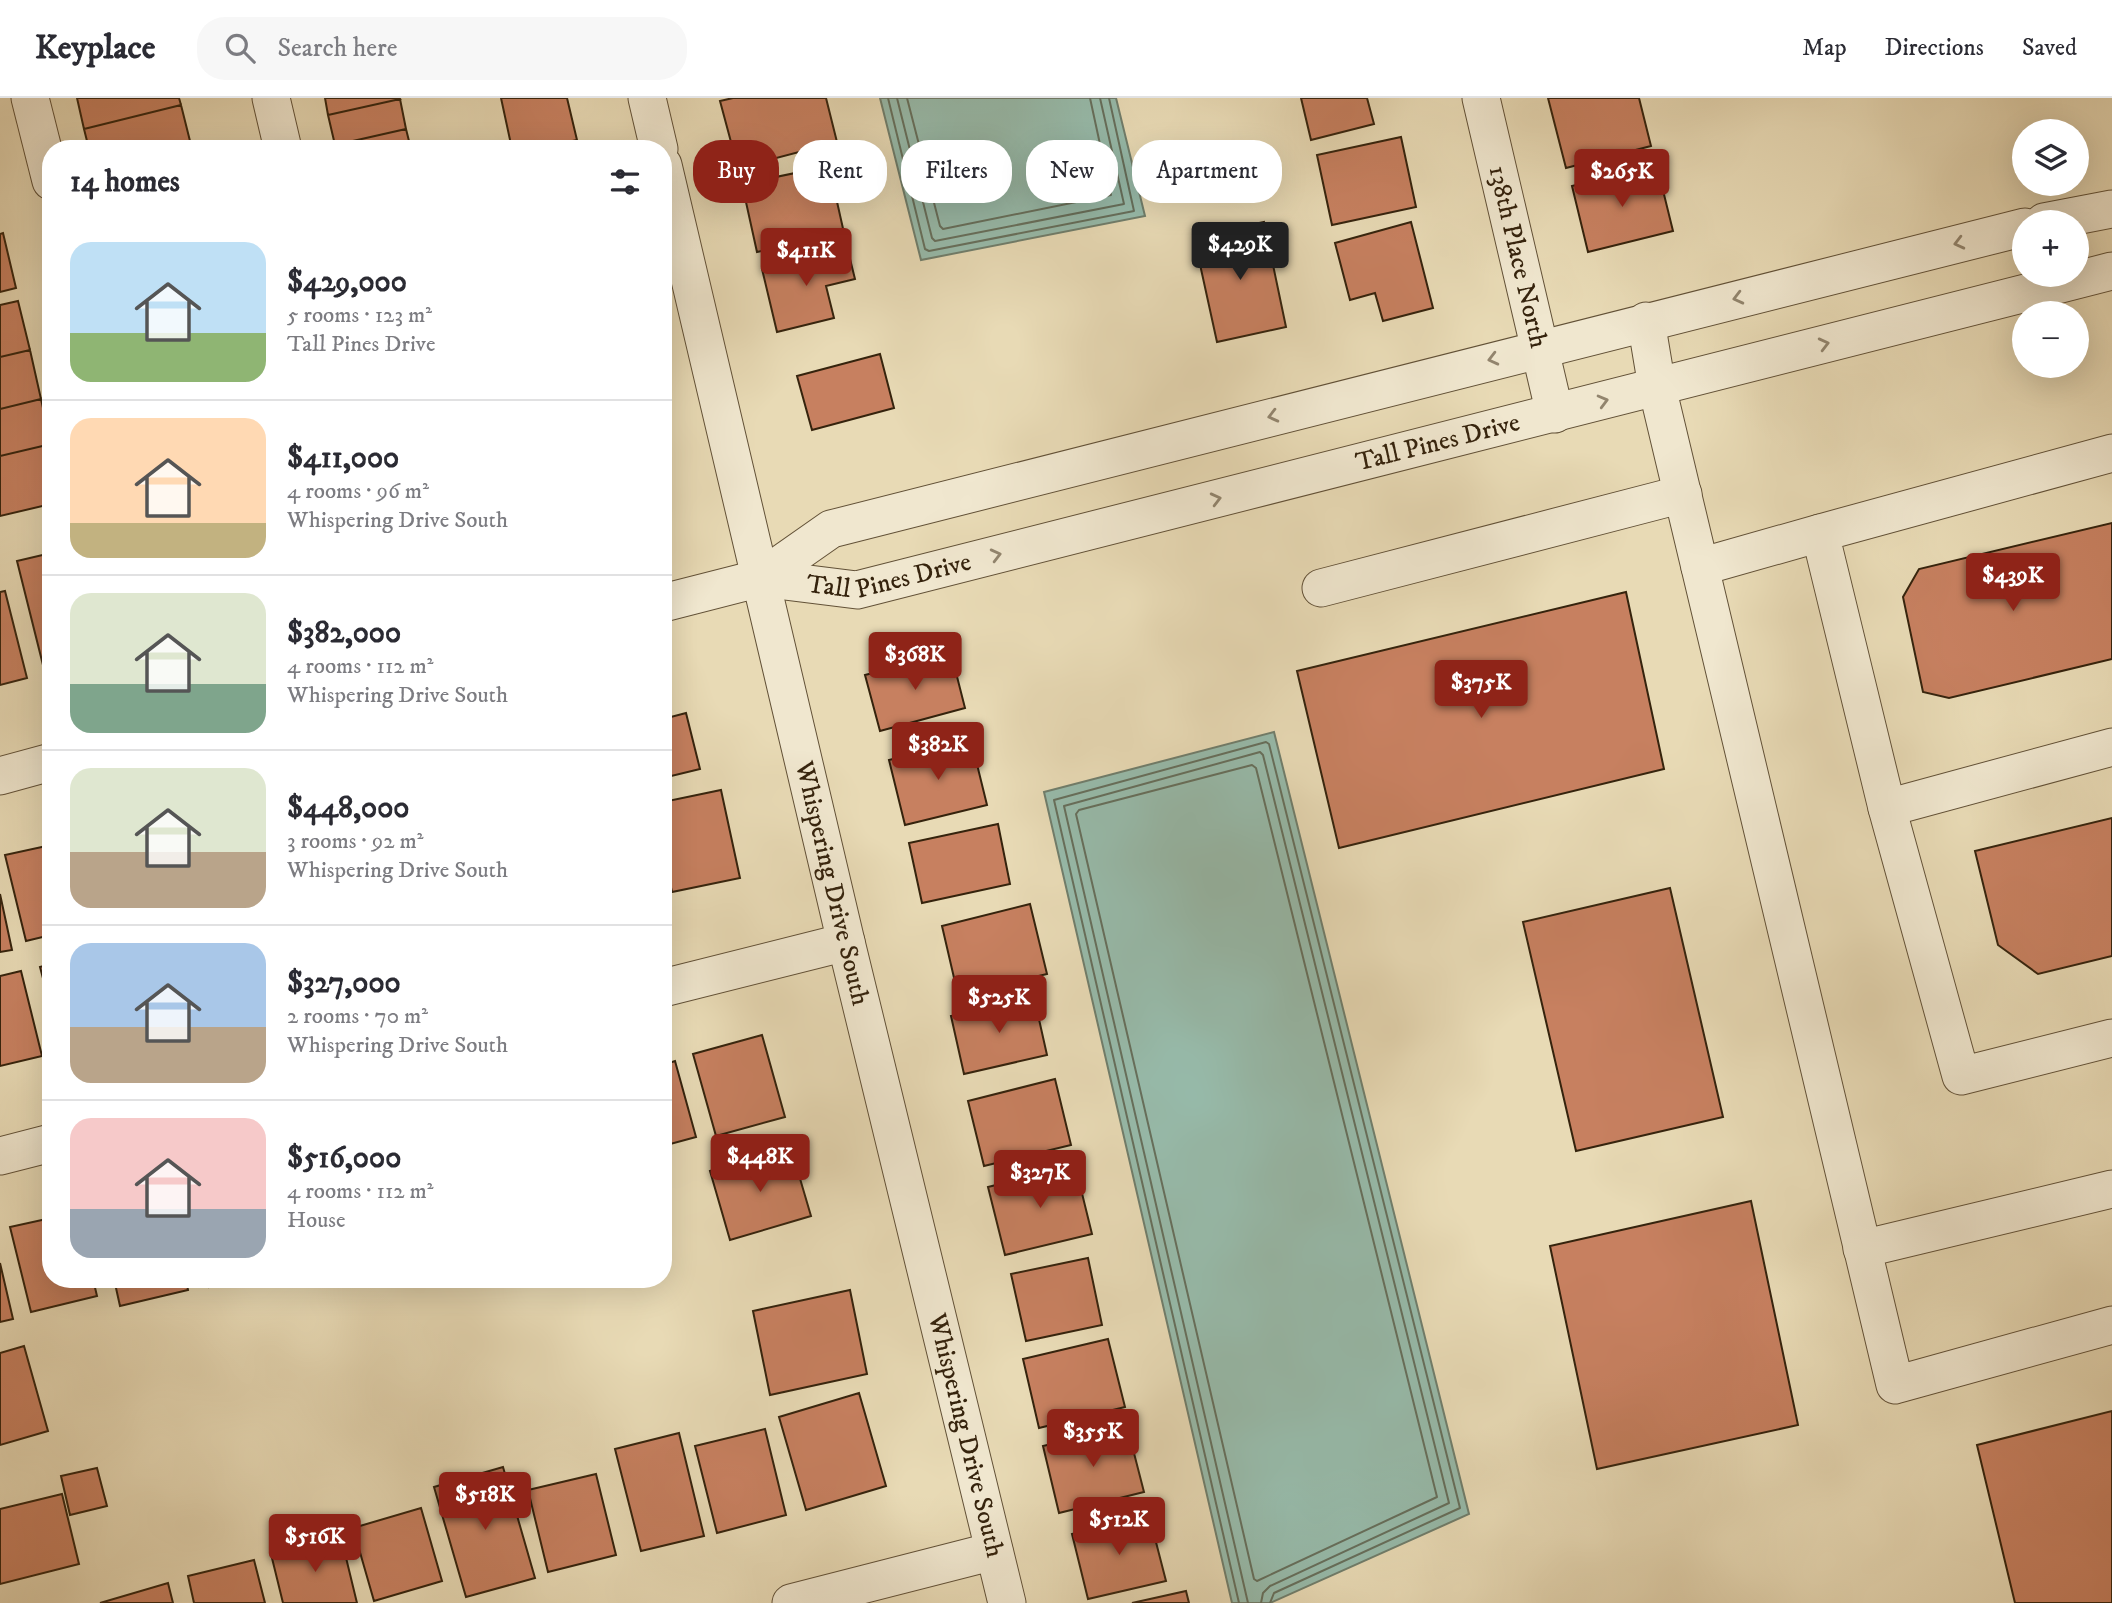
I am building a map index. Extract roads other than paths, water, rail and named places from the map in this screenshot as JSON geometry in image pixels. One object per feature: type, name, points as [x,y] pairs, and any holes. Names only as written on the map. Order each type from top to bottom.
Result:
[{"type":"street","points":[[30,98],[42,145]]},
{"type":"street","points":[[271,98],[281,140]]},
{"type":"street","points":[[648,98],[657,140]]},
{"type":"street","name":"138th Place North","points":[[1481,98],[1555,414]]},
{"type":"street","name":"Whispering Drive South","points":[[672,203],[846,942],[1007,1603]]},
{"type":"street","points":[[2089,213],[2112,209]]},
{"type":"street","name":"Tall Pines Drive","points":[[672,601],[761,578],[831,529],[1541,347],[2012,230]]},
{"type":"street","name":"Tall Pines Drive","points":[[761,578],[857,590],[2112,271]]},
{"type":"street","points":[[1646,321],[1657,387],[1895,1385],[2112,1325]]},
{"type":"street","points":[[1700,567],[2112,453]]},
{"type":"street","points":[[1321,589],[1683,494]]},
{"type":"street","points":[[1820,533],[1887,808],[1961,1076],[2112,1038]]},
{"type":"street","points":[[1887,808],[2112,747]]},
{"type":"street","points":[[0,775],[42,764]]},
{"type":"street","points":[[672,986],[846,942]]},
{"type":"street","points":[[0,1156],[42,1145]]},
{"type":"street","points":[[1862,1249],[2112,1189]]},
{"type":"street","points":[[791,1603],[994,1551]]},
{"type":"water","points":[[880,98],[1116,98],[1132,163],[1132,203],[1142,203],[1145,216],[921,260],[907,203],[1012,203],[1012,140],[901,140],[901,181]]},
{"type":"water","points":[[1274,732],[1469,1514],[1270,1603],[1232,1603],[1044,792]]}]
